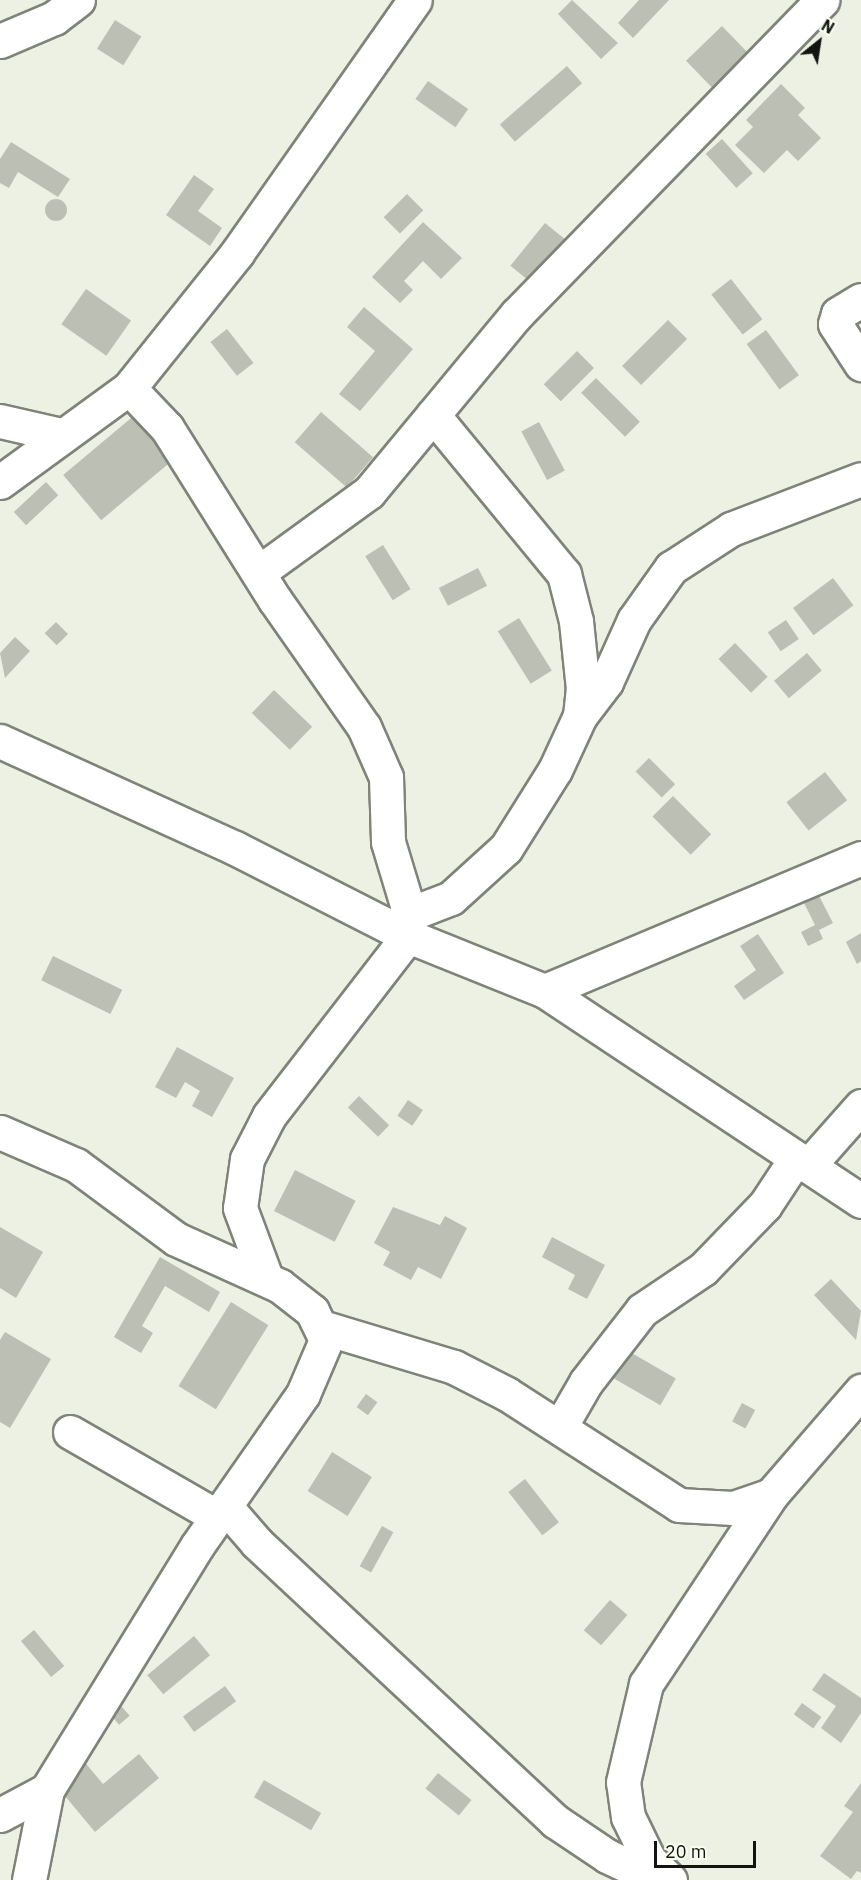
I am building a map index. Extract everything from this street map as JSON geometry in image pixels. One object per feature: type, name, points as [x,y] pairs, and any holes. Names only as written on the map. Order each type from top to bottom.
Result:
[{"type":"street","points":[[0,41],[54,18],[78,0]]},
{"type":"street","points":[[381,0],[390,34]]},
{"type":"street","points":[[0,482],[61,435],[129,388],[237,253],[415,0]]},
{"type":"street","points":[[259,572],[348,512],[517,314],[822,0]]},
{"type":"street","points":[[861,300],[838,314],[835,324],[861,364]]},
{"type":"street","points":[[129,388],[167,428],[380,756],[388,842],[408,926]]},
{"type":"street","points":[[433,415],[564,574],[576,621],[580,716]]},
{"type":"street","points":[[0,421],[61,435]]},
{"type":"street","points":[[266,1278],[240,1208],[242,1178],[256,1138],[408,926],[451,898],[506,848],[555,770],[580,716],[606,682],[634,620],[671,568],[723,533],[861,479]]},
{"type":"street","points":[[0,741],[408,926],[545,991],[861,1201]]},
{"type":"street","points":[[545,991],[861,858]]},
{"type":"street","points":[[560,1428],[586,1382],[642,1310],[703,1269],[765,1205],[802,1162],[861,1106]]},
{"type":"street","points":[[0,1132],[76,1165],[176,1239],[266,1278],[305,1305],[325,1328],[454,1367],[560,1428],[651,1489],[690,1509],[733,1508],[771,1495]]},
{"type":"street","points":[[29,1880],[47,1790],[221,1512],[303,1394],[322,1355],[325,1328]]},
{"type":"street","points":[[670,1880],[649,1860],[628,1817],[623,1782],[634,1720],[646,1684],[771,1495],[861,1391]]},
{"type":"street","points":[[70,1432],[221,1512],[555,1821],[607,1857],[658,1880]]},
{"type":"street","points":[[0,1815],[47,1790]]},
{"type":"building","points":[[572,0],[618,43],[601,59],[558,14]]},
{"type":"building","points":[[639,0],[669,0],[633,38],[618,23]]},
{"type":"building","points":[[115,20],[141,36],[123,65],[97,49]]},
{"type":"building","points":[[722,26],[750,55],[714,90],[686,61]]},
{"type":"building","points":[[567,66],[582,83],[515,142],[500,124]]},
{"type":"building","points":[[428,81],[468,109],[456,127],[415,99]]},
{"type":"building","points":[[781,84],[805,108],[798,115],[821,138],[798,161],[787,150],[764,173],[735,145],[753,127],[746,120]]},
{"type":"building","points":[[722,139],[753,173],[736,188],[706,154]]},
{"type":"building","points":[[11,142],[70,179],[58,197],[18,172],[9,188],[0,183],[0,159]]},
{"type":"building","points":[[194,175],[214,189],[198,211],[222,228],[210,246],[166,215]]},
{"type":"building","points":[[407,194],[423,210],[400,234],[384,217]]},
{"type":"building","points":[[56,199],[64,202],[67,210],[64,218],[56,221],[48,218],[45,210],[48,202]]},
{"type":"building","points":[[423,222],[462,258],[441,279],[423,261],[404,281],[413,290],[400,303],[372,277]]},
{"type":"building","points":[[545,223],[566,240],[531,283],[510,266]]},
{"type":"building","points":[[731,279],[762,319],[743,335],[711,294]]},
{"type":"building","points":[[86,289],[131,321],[106,356],[61,324]]},
{"type":"building","points":[[364,307],[413,349],[360,411],[339,394],[375,351],[347,327]]},
{"type":"building","points":[[668,320],[687,339],[641,385],[622,366]]},
{"type":"building","points":[[227,329],[253,363],[237,376],[210,342]]},
{"type":"building","points":[[766,330],[799,375],[779,389],[747,344]]},
{"type":"building","points":[[577,351],[594,368],[561,401],[544,384]]},
{"type":"building","points":[[596,378],[640,422],[625,437],[581,393]]},
{"type":"building","points":[[149,403],[187,448],[101,520],[63,475]]},
{"type":"building","points":[[321,412],[373,457],[347,487],[295,442]]},
{"type":"building","points":[[539,422],[565,471],[547,480],[521,431]]},
{"type":"building","points":[[46,482],[58,495],[26,525],[14,512]]},
{"type":"building","points":[[383,545],[411,589],[393,600],[365,556]]},
{"type":"building","points":[[478,568],[487,586],[448,606],[439,588]]},
{"type":"building","points":[[833,578],[853,605],[814,635],[793,608]]},
{"type":"building","points":[[519,618],[552,671],[531,684],[498,631]]},
{"type":"building","points":[[786,620],[799,639],[781,651],[768,632]]},
{"type":"building","points":[[56,622],[68,634],[57,645],[45,633]]},
{"type":"building","points":[[15,637],[30,651],[5,678],[0,653]]},
{"type":"building","points":[[735,643],[768,677],[751,693],[718,659]]},
{"type":"building","points":[[807,653],[822,671],[789,698],[774,681]]},
{"type":"building","points":[[274,690],[312,727],[290,750],[252,713]]},
{"type":"building","points":[[649,758],[675,784],[662,798],[636,771]]},
{"type":"building","points":[[825,772],[847,800],[809,831],[786,802]]},
{"type":"building","points":[[673,796],[711,834],[691,855],[652,817]]},
{"type":"building","points":[[815,888],[833,923],[819,930],[823,939],[808,946],[801,932],[815,925],[800,895]]},
{"type":"building","points":[[861,933],[861,961],[857,964],[846,942]]},
{"type":"building","points":[[758,934],[784,973],[744,1000],[734,986],[756,970],[740,946]]},
{"type":"building","points":[[53,956],[122,990],[110,1014],[41,980]]},
{"type":"building","points":[[177,1047],[234,1078],[212,1117],[192,1106],[200,1091],[185,1082],[176,1098],[155,1087]]},
{"type":"building","points":[[359,1096],[389,1125],[378,1137],[348,1108]]},
{"type":"building","points":[[408,1100],[423,1110],[412,1126],[397,1116]]},
{"type":"building","points":[[295,1170],[356,1201],[335,1242],[274,1211]]},
{"type":"building","points":[[393,1207],[440,1225],[445,1216],[467,1228],[441,1279],[418,1267],[411,1280],[383,1265],[390,1252],[374,1243]]},
{"type":"building","points":[[0,1227],[43,1252],[16,1298],[0,1288]]},
{"type":"building","points":[[552,1237],[605,1265],[587,1299],[568,1289],[575,1275],[542,1257]]},
{"type":"building","points":[[160,1257],[220,1292],[209,1312],[165,1286],[142,1326],[153,1333],[141,1353],[114,1337]]},
{"type":"building","points":[[831,1279],[861,1311],[856,1340],[814,1295]]},
{"type":"building","points":[[231,1302],[268,1325],[216,1409],[179,1386]]},
{"type":"building","points":[[5,1332],[51,1359],[10,1428],[0,1422],[0,1340]]},
{"type":"building","points":[[623,1348],[676,1378],[660,1405],[608,1375]]},
{"type":"building","points":[[366,1394],[377,1402],[368,1415],[357,1407]]},
{"type":"building","points":[[742,1403],[755,1410],[745,1429],[732,1422]]},
{"type":"building","points":[[332,1452],[372,1477],[347,1516],[308,1491]]},
{"type":"building","points":[[525,1479],[559,1522],[542,1535],[508,1492]]},
{"type":"building","points":[[382,1526],[393,1532],[371,1573],[360,1566]]},
{"type":"building","points":[[610,1600],[627,1615],[601,1645],[584,1630]]},
{"type":"building","points":[[34,1630],[64,1666],[51,1677],[21,1641]]},
{"type":"building","points":[[194,1636],[210,1655],[163,1694],[147,1675]]},
{"type":"building","points":[[824,1673],[861,1698],[861,1713],[841,1743],[821,1728],[836,1706],[812,1690]]},
{"type":"building","points":[[225,1686],[236,1701],[194,1732],[183,1717]]},
{"type":"building","points":[[110,1693],[130,1716],[119,1725],[99,1702]]},
{"type":"building","points":[[802,1703],[821,1717],[813,1728],[794,1714]]},
{"type":"building","points":[[139,1754],[159,1778],[95,1832],[55,1784],[83,1760],[103,1784]]},
{"type":"building","points":[[438,1773],[471,1800],[459,1816],[425,1789]]},
{"type":"building","points":[[264,1780],[321,1813],[311,1830],[254,1797]]},
{"type":"building","points":[[861,1783],[861,1873],[857,1871],[851,1879],[820,1856],[853,1812],[844,1806]]}]
